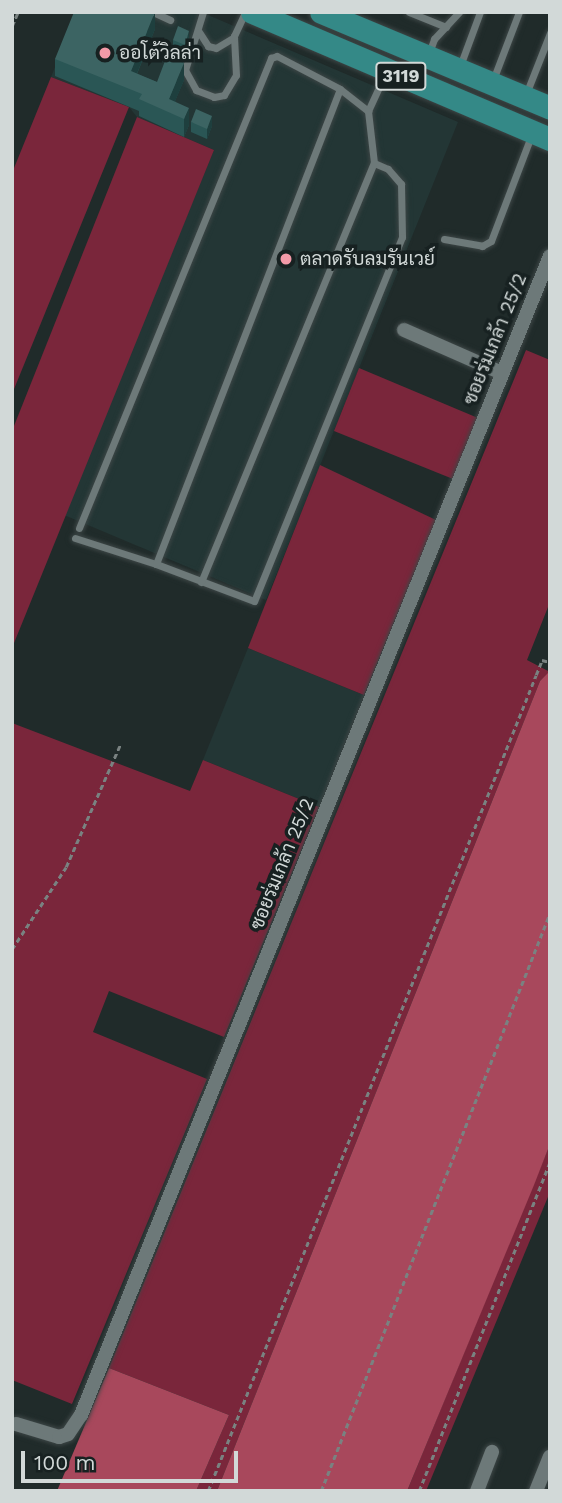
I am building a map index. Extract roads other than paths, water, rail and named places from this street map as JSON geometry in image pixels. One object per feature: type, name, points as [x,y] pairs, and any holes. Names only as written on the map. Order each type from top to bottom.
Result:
[{"type":"main road","name":"3119","points":[[252,12],[541,136]]},
{"type":"main road","name":"3119","points":[[321,12],[352,18],[428,57],[550,108]]},
{"type":"street","name":"ซอยร่มเกล้า 25/2","points":[[16,1424],[59,1437],[68,1434],[81,1415],[550,256]]},
{"type":"street","points":[[404,330],[502,373]]},
{"type":"street","points":[[477,1491],[492,1452]]},
{"type":"street","points":[[536,1491],[550,1457]]},
{"type":"lane","points":[[153,12],[170,20]]},
{"type":"lane","points":[[203,12],[185,70],[197,90],[214,97],[223,95],[236,75],[234,36],[245,12]]},
{"type":"lane","points":[[409,12],[446,27]]},
{"type":"lane","points":[[428,57],[434,39],[459,12]]},
{"type":"lane","points":[[458,70],[480,12]]},
{"type":"lane","points":[[492,84],[519,12]]},
{"type":"lane","points":[[198,32],[208,46],[216,48],[234,36]]},
{"type":"lane","points":[[525,98],[550,33]]},
{"type":"lane","points":[[79,528],[271,58],[277,56],[341,89],[368,111]]},
{"type":"lane","points":[[201,582],[374,163],[368,111],[387,70]]},
{"type":"lane","points":[[156,564],[341,89]]},
{"type":"lane","points":[[444,239],[482,246],[491,241],[541,136]]},
{"type":"lane","points":[[75,538],[156,564],[254,601],[402,237],[401,184],[388,169],[374,163]]},
{"type":"place","name":"ออโต้วิลล่า","points":[[105,53]]},
{"type":"place","name":"ตลาดรับลมรันเวย์","points":[[286,259]]}]
